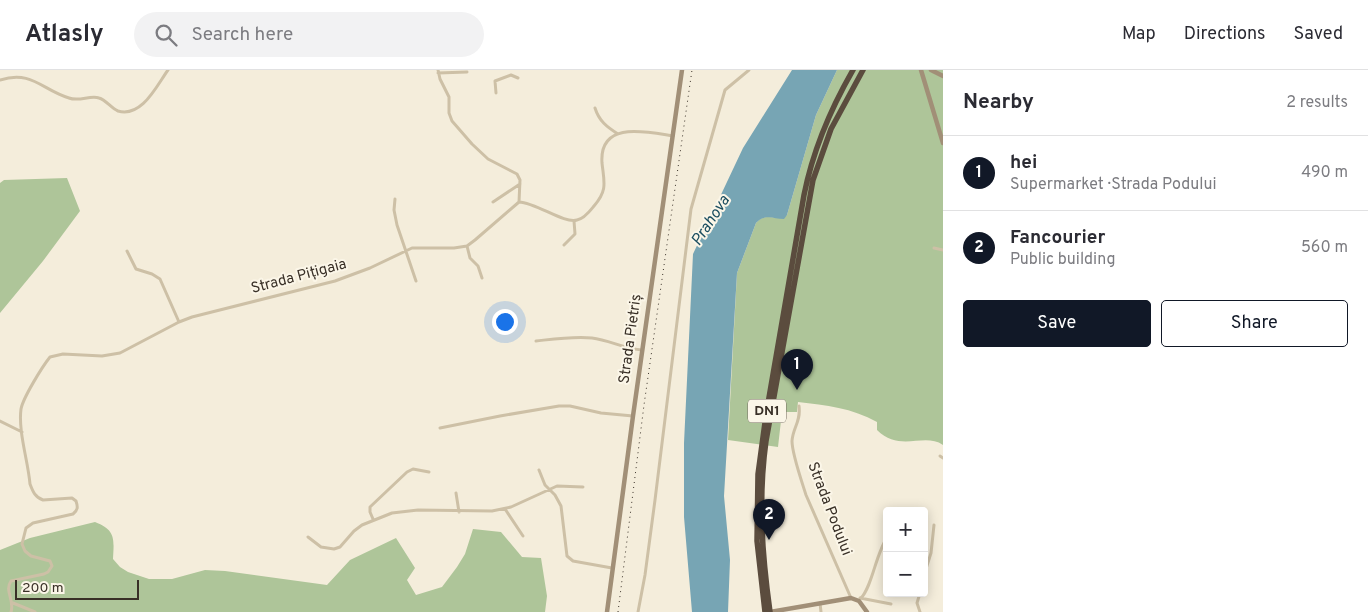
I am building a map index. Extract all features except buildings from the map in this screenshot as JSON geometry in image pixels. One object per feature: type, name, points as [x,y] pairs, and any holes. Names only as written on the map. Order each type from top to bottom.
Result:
[{"type":"highway","name":"DN1","points":[[765,612],[758,556],[756,512],[758,474],[766,415],[807,180],[826,124],[853,70]]},
{"type":"highway","name":"DN1","points":[[770,612],[762,539],[763,474],[766,441],[813,180],[831,129],[863,70]]},
{"type":"main road","name":"Strada Pietriș","points":[[607,612],[682,70]]},
{"type":"main road","points":[[921,70],[943,143]]},
{"type":"main road","points":[[931,70],[943,76]]},
{"type":"main road","points":[[770,612],[853,598]]},
{"type":"main road","name":"Strada Podului","points":[[853,598],[862,604],[867,612]]},
{"type":"street","points":[[0,80],[12,75],[24,74],[36,78],[68,98],[74,100],[96,97],[118,110],[127,112],[142,105],[168,70]]},
{"type":"street","points":[[509,70],[511,75]]},
{"type":"street","points":[[638,612],[655,500],[691,208],[726,90],[749,70]]},
{"type":"street","points":[[467,72],[438,72],[449,97],[449,113],[452,121],[488,159],[517,174],[520,184],[519,202],[467,246],[470,258],[478,266],[482,278]]},
{"type":"street","points":[[496,93],[495,81],[511,75],[518,78]]},
{"type":"street","points":[[595,108],[598,117],[606,126],[619,134]]},
{"type":"street","points":[[519,202],[537,206],[574,221],[582,218],[601,197],[604,187],[603,150],[607,142],[619,134],[630,131],[673,136]]},
{"type":"street","points":[[493,202],[520,184]]},
{"type":"street","points":[[395,199],[396,225],[416,281]]},
{"type":"street","points":[[564,245],[575,234],[574,221]]},
{"type":"street","name":"Strada Pițigaia","points":[[13,603],[8,590],[8,584],[11,581],[44,574],[52,566],[50,561],[32,556],[25,551],[22,544],[26,528],[33,523],[73,514],[78,506],[72,498],[43,500],[34,495],[30,484],[22,432],[22,405],[50,357],[63,354],[102,356],[120,353],[179,322],[202,314],[335,281],[370,268],[406,250],[421,247],[454,248],[467,246]]},
{"type":"street","points":[[934,248],[943,250]]},
{"type":"street","points":[[127,251],[136,269],[152,274],[160,279],[179,322]]},
{"type":"street","points":[[536,341],[592,338],[642,350]]},
{"type":"street","points":[[440,428],[559,406],[633,416]]},
{"type":"street","name":"Strada Podului","points":[[799,406],[800,418],[792,444],[801,480],[853,598]]},
{"type":"street","points":[[0,421],[22,432]]},
{"type":"street","points":[[373,519],[370,506],[408,472],[413,469],[429,472]]},
{"type":"street","points":[[539,470],[545,485],[556,495],[561,506],[568,556],[572,560],[612,568]]},
{"type":"street","points":[[308,537],[321,547],[334,549],[340,546],[357,528],[373,519],[403,511],[492,511],[505,509],[527,501],[550,489],[564,486],[583,487]]},
{"type":"street","points":[[456,493],[459,512]]},
{"type":"street","points":[[505,509],[523,536]]},
{"type":"street","points":[[928,562],[934,525]]},
{"type":"street","points":[[861,598],[883,546]]},
{"type":"street","points":[[919,597],[917,604],[920,612]]},
{"type":"street","points":[[853,598],[891,604]]},
{"type":"street","points":[[11,612],[13,603],[35,612]]},
{"type":"street","points":[[820,603],[821,612]]},
{"type":"green space","points":[[837,70],[943,70],[943,445],[928,440],[894,440],[877,430],[877,422],[858,413],[829,406],[798,402],[797,412],[782,412],[778,447],[728,440],[737,273],[756,223],[760,219],[767,217],[778,218],[787,215],[816,115]]},
{"type":"green space","points":[[67,178],[80,211],[43,261],[0,313],[0,183],[4,180]]},
{"type":"green space","points":[[95,522],[107,528],[110,532],[113,541],[113,559],[120,567],[128,572],[149,579],[172,579],[205,570],[327,585],[350,560],[396,538],[415,568],[407,580],[416,595],[442,587],[465,554],[473,529],[501,532],[522,557],[541,558],[547,596],[545,612],[0,612],[0,550],[30,538]]},
{"type":"water","name":"Prahova","points":[[792,70],[837,70],[816,115],[787,215],[784,219],[766,217],[756,223],[737,273],[724,496],[730,560],[728,612],[692,612],[684,517],[684,443],[693,254],[743,148]]},
{"type":"railway","points":[[618,612],[644,405],[692,70]]},
{"type":"place","name":"hei","points":[[797,390]]},
{"type":"place","name":"Fancourier","points":[[769,540]]}]
